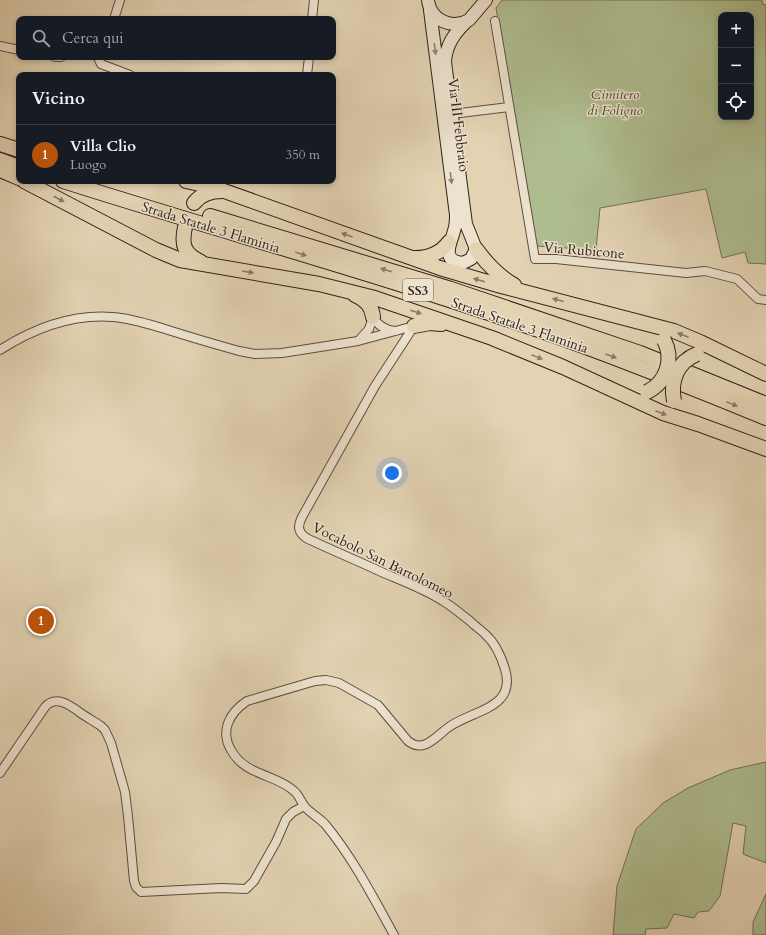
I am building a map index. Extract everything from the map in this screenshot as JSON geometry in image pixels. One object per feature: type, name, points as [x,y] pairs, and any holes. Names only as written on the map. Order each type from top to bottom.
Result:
[{"type":"highway","points":[[0,144],[16,149]]},
{"type":"highway","points":[[0,151],[16,157]]},
{"type":"highway","points":[[0,160],[16,166]]},
{"type":"highway","points":[[0,170],[16,177]]},
{"type":"highway","points":[[30,184],[156,250],[184,262],[319,284],[375,298],[492,338],[556,364],[663,414],[698,424],[766,449]]},
{"type":"highway","name":"Strada Statale 3 Flaminia","points":[[73,184],[448,300],[526,326],[636,366],[766,418]]},
{"type":"highway","name":"Strada Statale 3 Flaminia","points":[[102,184],[450,289],[640,353],[766,404]]},
{"type":"highway","points":[[200,184],[210,186],[410,258],[501,286],[656,325],[687,336],[766,374]]},
{"type":"highway","points":[[194,203],[198,198],[205,194],[215,191],[223,191]]},
{"type":"highway","points":[[185,227],[183,242],[187,253],[193,258],[210,266]]},
{"type":"highway","points":[[410,258],[431,255],[441,250],[449,242]]},
{"type":"highway","points":[[476,249],[500,277],[531,293]]},
{"type":"highway","points":[[344,290],[367,303],[373,317]]},
{"type":"highway","points":[[414,326],[430,323],[455,325]]},
{"type":"highway","points":[[627,396],[647,392],[659,383],[666,373],[669,355],[664,340],[656,325]]},
{"type":"highway","points":[[698,424],[686,417],[674,400],[672,388],[675,375],[683,362],[697,354],[719,351]]},
{"type":"main road","points":[[449,242],[449,254],[454,260],[459,263],[464,263],[473,257],[476,249],[466,224],[445,57],[452,36],[473,17],[486,0]]},
{"type":"main road","points":[[428,3],[439,19],[444,22],[455,24],[466,22]]},
{"type":"main road","name":"Via III Febbraio","points":[[428,3],[456,215],[455,227],[449,242]]},
{"type":"street","points":[[115,16],[120,0]]},
{"type":"street","points":[[312,16],[314,0]]},
{"type":"street","name":"Via Rubicone","points":[[495,21],[535,259],[556,259],[686,273],[705,271],[737,279],[758,298],[766,300]]},
{"type":"street","points":[[0,46],[16,49]]},
{"type":"street","points":[[98,60],[101,64],[122,72]]},
{"type":"street","points":[[307,72],[309,60]]},
{"type":"street","points":[[452,114],[509,107]]},
{"type":"street","points":[[0,350],[20,338],[56,323],[91,317],[112,317],[133,320],[239,351],[255,354],[282,353],[358,341],[414,326]]},
{"type":"street","points":[[373,317],[382,327],[395,331]]},
{"type":"street","points":[[358,341],[369,329],[373,317]]},
{"type":"street","name":"Vocabolo San Bartolomeo","points":[[394,935],[356,866],[324,824],[304,806],[297,794],[291,788],[249,768],[237,759],[230,750],[226,734],[228,722],[234,712],[247,701],[315,680],[326,680],[339,683],[378,705],[408,741],[414,746],[428,744],[450,726],[464,718],[493,706],[500,700],[504,693],[507,684],[506,674],[501,657],[494,645],[486,634],[455,609],[434,596],[308,539],[300,533],[299,523],[302,517],[375,386],[414,326]]},
{"type":"street","points":[[0,774],[44,707],[51,702],[58,701],[69,705],[101,726],[105,730],[111,743],[124,792],[128,816],[134,881],[136,887],[141,892],[221,888],[246,889],[254,881],[276,842],[286,819],[293,812],[304,806]]},
{"type":"green space","name":"Cimitero di Foligno","points":[[502,0],[762,0],[762,4],[766,5],[766,264],[748,263],[745,252],[722,258],[706,189],[600,208],[596,250],[536,246],[496,8]]},
{"type":"green space","points":[[766,762],[766,863],[743,854],[746,826],[733,823],[720,896],[709,911],[698,912],[694,918],[674,914],[667,928],[646,929],[645,935],[613,935],[617,886],[636,829],[663,803],[688,788],[730,770]]},
{"type":"green space","points":[[766,894],[766,935],[753,935],[753,922]]},
{"type":"place","name":"Villa Clio","points":[[41,621]]}]
